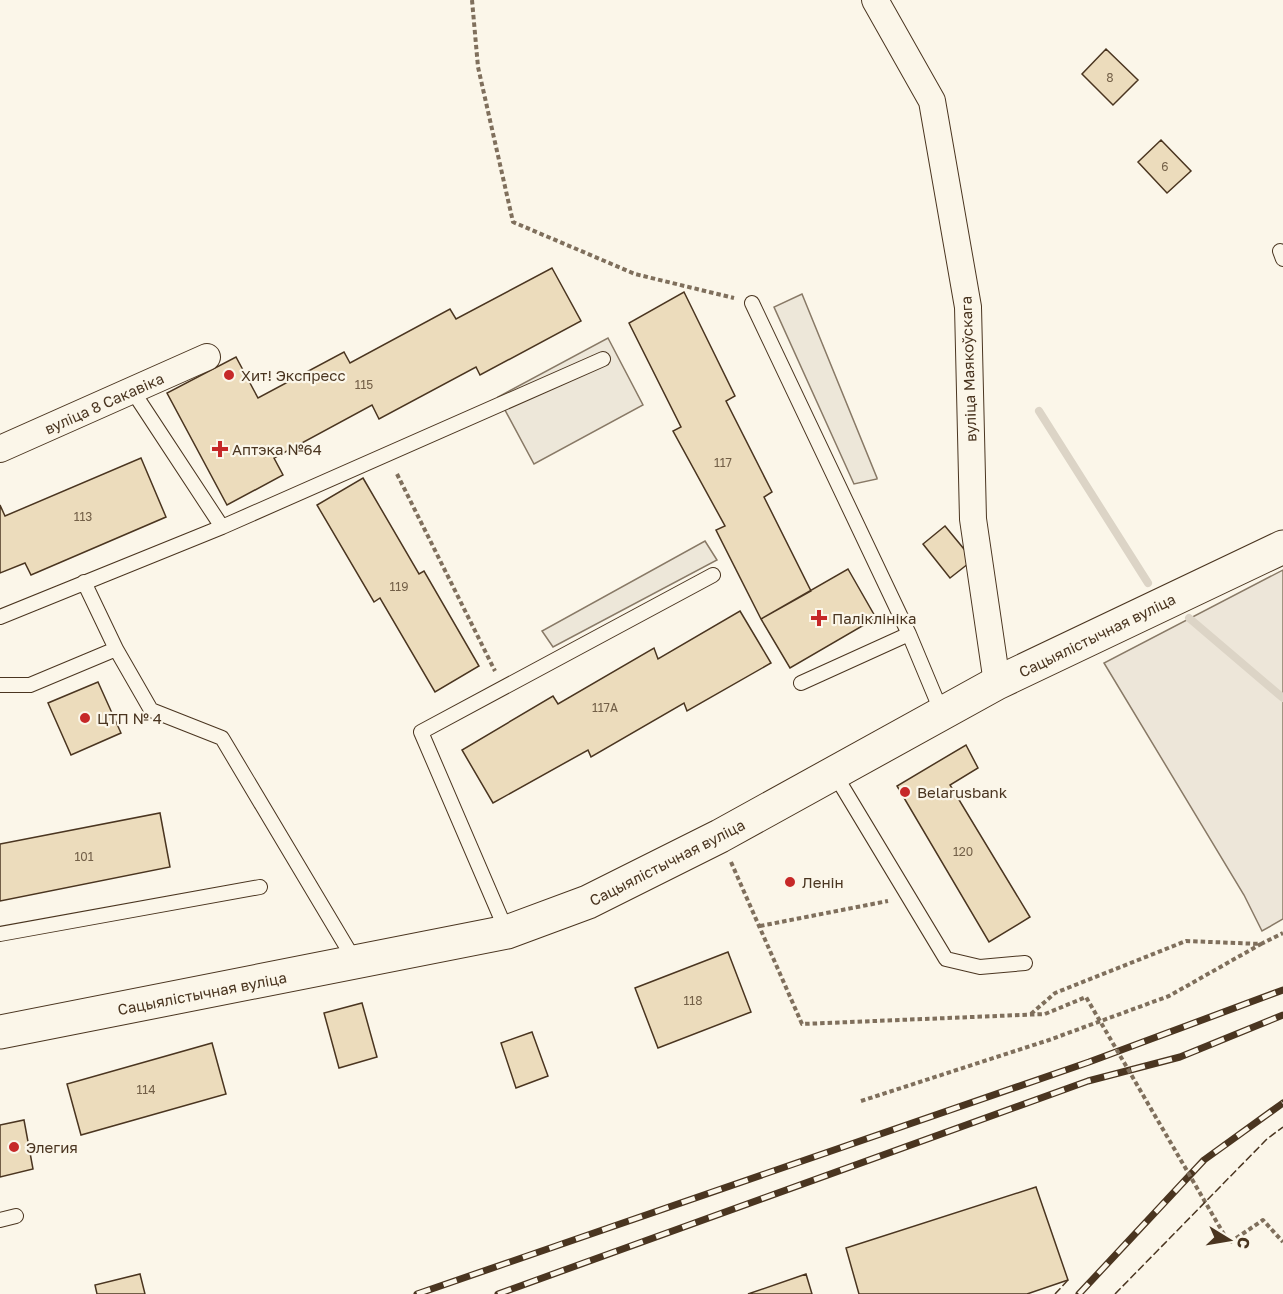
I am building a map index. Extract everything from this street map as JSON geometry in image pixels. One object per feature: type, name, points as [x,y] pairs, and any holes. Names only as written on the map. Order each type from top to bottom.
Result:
[{"type":"street","name":"вуліца Маякоўскага","points":[[875,0],[932,101],[968,307],[973,519],[997,683]]},
{"type":"street","name":"вуліца 8 Сакавіка","points":[[0,449],[207,357]]},
{"type":"street","name":"Сацыялістычная вуліца","points":[[0,1032],[507,932],[588,902],[720,836],[997,683],[1283,547]]},
{"type":"lane","points":[[752,303],[909,633],[942,713]]},
{"type":"lane","points":[[0,617],[222,527],[603,359]]},
{"type":"lane","points":[[132,390],[222,527]]},
{"type":"lane","points":[[507,932],[421,732],[713,575]]},
{"type":"lane","points":[[84,582],[116,649],[151,710],[222,738],[356,963]]},
{"type":"lane","points":[[801,683],[909,633]]},
{"type":"lane","points":[[0,685],[30,685],[116,649]]},
{"type":"lane","points":[[834,773],[946,959],[981,967],[1025,963]]},
{"type":"lane","points":[[0,934],[260,887]]},
{"type":"lane","points":[[0,1220],[16,1216]]},
{"type":"path","points":[[472,0],[478,67],[513,222],[635,274],[752,303]]},
{"type":"path","points":[[387,454],[503,688]]},
{"type":"path","points":[[720,836],[802,1024],[1045,1014],[1086,997],[1229,1243],[1263,1220],[1283,1242]]},
{"type":"path","points":[[760,926],[909,897]]},
{"type":"path","points":[[861,1101],[1049,1040],[1169,996],[1283,933]]},
{"type":"path","points":[[1031,1015],[1055,993],[1186,941],[1261,944]]},
{"type":"shaded area","points":[[802,294],[877,479],[854,484],[774,307]]},
{"type":"shaded area","points":[[608,338],[643,405],[534,464],[498,397]]},
{"type":"shaded area","points":[[705,541],[717,560],[553,647],[542,631]]},
{"type":"shaded area","points":[[1283,570],[1283,919],[1262,931],[1244,895],[1104,663]]},
{"type":"building","points":[[1106,49],[1138,80],[1113,105],[1082,74]]},
{"type":"building","points":[[1161,140],[1191,171],[1167,193],[1138,162]]},
{"type":"building","points":[[552,268],[581,321],[480,375],[476,367],[379,419],[372,405],[274,458],[283,475],[227,505],[167,393],[236,357],[258,398],[344,352],[350,363],[450,309],[456,319]]},
{"type":"building","points":[[684,292],[735,396],[726,401],[772,492],[764,497],[811,591],[761,619],[716,530],[725,526],[673,431],[681,427],[629,323]]},
{"type":"building","points":[[141,458],[166,517],[31,575],[25,563],[0,573],[0,505],[5,516]]},
{"type":"building","points":[[363,478],[419,574],[424,571],[479,666],[435,692],[380,598],[374,602],[317,505]]},
{"type":"building","points":[[945,526],[973,560],[950,578],[923,544]]},
{"type":"building","name":"Паліклініка","points":[[848,569],[876,618],[790,668],[761,619]]},
{"type":"building","points":[[740,611],[771,663],[687,711],[684,703],[591,757],[588,750],[493,803],[462,750],[553,696],[558,704],[654,648],[658,659]]},
{"type":"building","name":"ЦТП № 4","points":[[98,682],[121,733],[71,755],[48,703]]},
{"type":"building","points":[[966,745],[978,768],[950,785],[1030,917],[989,942],[897,786]]},
{"type":"building","points":[[160,813],[170,867],[0,901],[0,844]]},
{"type":"building","points":[[728,952],[751,1012],[658,1048],[635,988]]},
{"type":"building","points":[[362,1003],[377,1057],[339,1068],[324,1013]]},
{"type":"building","points":[[532,1032],[548,1076],[516,1088],[501,1043]]},
{"type":"building","points":[[212,1043],[226,1094],[81,1135],[67,1084]]},
{"type":"building","name":"Элегия","points":[[24,1120],[33,1169],[0,1177],[0,1125]]},
{"type":"building","points":[[1036,1187],[1068,1280],[1027,1294],[859,1294],[846,1248]]},
{"type":"building","points":[[140,1274],[145,1294],[97,1294],[95,1285]]},
{"type":"building","points":[[806,1274],[812,1294],[748,1294]]},
{"type":"waterway","points":[[1039,411],[1148,583]]},
{"type":"waterway","points":[[1189,618],[1283,698]]},
{"type":"railway","points":[[417,1294],[1089,1062],[1283,990]]},
{"type":"railway","points":[[498,1294],[1088,1081],[1180,1057],[1283,1015]]},
{"type":"railway","points":[[1079,1294],[1204,1160],[1283,1103]]},
{"type":"fence","points":[[1115,1294],[1267,1139],[1283,1127]]},
{"type":"fence","points":[[1055,1294],[1068,1280]]},
{"type":"place","name":"Хит! Экспресс","points":[[229,375]]},
{"type":"place","name":"Аптэка №64","points":[[220,449]]},
{"type":"place","name":"Паліклініка","points":[[819,618]]},
{"type":"place","name":"ЦТП № 4","points":[[85,718]]},
{"type":"place","name":"Belarusbank","points":[[905,792]]},
{"type":"place","name":"Ленін","points":[[790,882]]},
{"type":"place","name":"Элегия","points":[[14,1147]]}]
